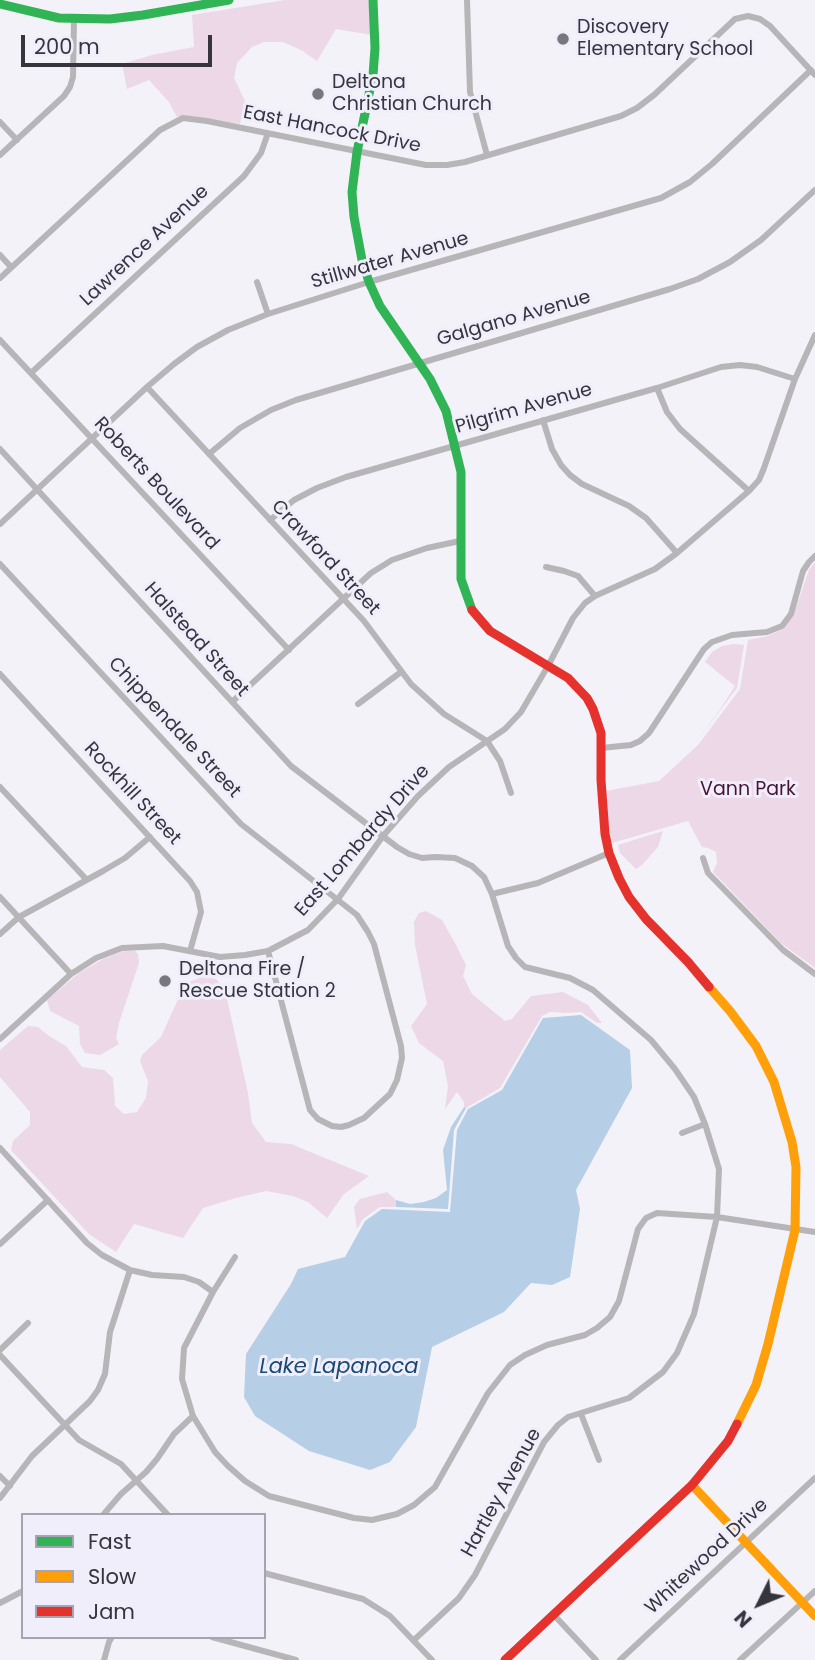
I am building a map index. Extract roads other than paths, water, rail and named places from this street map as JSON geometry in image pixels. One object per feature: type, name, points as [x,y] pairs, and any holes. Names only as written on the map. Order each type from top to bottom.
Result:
[{"type":"street","points":[[0,4],[37,14],[74,19],[110,19],[143,15],[187,4],[229,0]]},
{"type":"street","points":[[373,0],[373,75],[357,152],[352,192],[354,217],[362,260],[380,306],[420,362],[446,411],[461,472],[461,579],[471,608],[490,631],[568,678],[587,698],[601,733],[603,814],[608,853],[629,897],[730,1011],[756,1046],[774,1082],[792,1142],[796,1167],[795,1230],[768,1344],[756,1385],[728,1441],[692,1485],[505,1660]]},
{"type":"street","points":[[467,0],[470,92],[487,155]]},
{"type":"street","name":"East Hancock Drive","points":[[0,278],[160,130],[183,118],[426,165],[447,165],[621,116],[637,108],[735,19],[748,16],[760,19],[770,26],[813,72]]},
{"type":"street","points":[[0,155],[64,96],[70,87],[73,77],[74,19]]},
{"type":"street","name":"Stillwater Avenue","points":[[0,524],[147,387],[197,347],[228,330],[268,314],[661,198],[690,182],[712,164],[813,72]]},
{"type":"street","points":[[0,122],[17,140]]},
{"type":"street","name":"Lawrence Avenue","points":[[31,373],[244,176],[261,153],[268,134]]},
{"type":"street","name":"Galgano Avenue","points":[[209,454],[240,428],[271,410],[329,389],[698,279],[730,262],[761,240],[815,190]]},
{"type":"street","points":[[0,255],[11,267]]},
{"type":"street","points":[[257,282],[268,314]]},
{"type":"street","name":"East Lombardy Drive","points":[[0,1039],[71,974],[96,958],[122,948],[163,946],[220,957],[245,955],[268,951],[308,930],[338,899],[383,836],[418,796],[441,774],[505,729],[521,712],[573,618],[585,603],[655,569],[677,553],[759,480],[795,379],[815,335]]},
{"type":"street","name":"Roberts Boulevard","points":[[0,340],[289,650]]},
{"type":"street","name":"Pilgrim Avenue","points":[[270,520],[294,500],[346,477],[657,388],[721,367],[757,367],[795,379]]},
{"type":"street","name":"Crawford Street","points":[[147,387],[343,599],[424,698],[487,741]]},
{"type":"street","points":[[657,388],[667,412],[680,429],[749,491]]},
{"type":"street","points":[[543,420],[552,449],[570,475],[646,518],[677,553]]},
{"type":"street","name":"Halstead Street","points":[[0,449],[291,766],[383,836]]},
{"type":"street","points":[[232,702],[371,573],[393,559],[460,541]]},
{"type":"street","points":[[601,748],[631,745],[649,733],[704,649],[712,642],[732,635],[767,632],[782,626],[790,614],[803,571],[815,556]]},
{"type":"street","name":"Chippendale Street","points":[[0,564],[241,824],[357,915],[373,944],[402,1058],[397,1080],[390,1094],[364,1118],[349,1125],[332,1126],[318,1119],[310,1110],[268,951]]},
{"type":"street","points":[[546,567],[578,576],[595,596]]},
{"type":"street","points":[[358,704],[401,672]]},
{"type":"street","name":"Rockhill Street","points":[[0,674],[190,881],[197,892],[201,912],[190,951]]},
{"type":"street","points":[[487,741],[500,761],[510,793]]},
{"type":"street","points":[[0,787],[86,879]]},
{"type":"street","name":"Hartley Avenue","points":[[383,836],[409,854],[422,858],[455,858],[472,866],[484,877],[508,946],[525,967],[570,978],[593,990],[651,1040],[694,1097],[719,1169],[717,1217],[694,1314],[677,1353],[663,1372],[629,1398],[568,1417],[558,1425],[544,1442],[475,1575],[459,1598],[414,1640]]},
{"type":"street","points":[[0,934],[19,917],[125,858],[150,837]]},
{"type":"street","points":[[492,894],[538,883],[608,853]]},
{"type":"street","points":[[703,858],[708,873],[783,950],[815,974]]},
{"type":"street","points":[[0,897],[71,974]]},
{"type":"street","points":[[682,1133],[705,1124]]},
{"type":"street","points":[[0,1148],[102,1255],[130,1270],[152,1275],[184,1277],[199,1282],[213,1292]]},
{"type":"street","points":[[0,1244],[48,1200]]},
{"type":"street","points":[[235,1257],[184,1348],[182,1379],[193,1416],[215,1452],[228,1466],[269,1496],[354,1518],[372,1520],[397,1514],[414,1505],[435,1487],[488,1393],[510,1365],[547,1345],[585,1335],[610,1317],[619,1301],[638,1229],[646,1218],[657,1213],[717,1217],[815,1232]]},
{"type":"street","points":[[0,1498],[32,1456],[90,1401],[105,1374],[110,1332],[130,1270]]},
{"type":"street","points":[[28,1323],[0,1352],[79,1440],[121,1464],[166,1513]]},
{"type":"street","points":[[581,1414],[599,1460]]},
{"type":"street","points":[[105,1513],[158,1459],[174,1434],[193,1416]]},
{"type":"street","points":[[0,1476],[10,1486]]},
{"type":"street","name":"Whitewood Drive","points":[[620,1660],[815,1478]]},
{"type":"street","points":[[692,1485],[815,1616]]},
{"type":"street","points":[[266,1574],[363,1599],[390,1616],[432,1660]]},
{"type":"street","points":[[740,1660],[815,1591]]},
{"type":"street","points":[[0,1602],[21,1592]]},
{"type":"street","points":[[553,1614],[596,1660]]},
{"type":"street","points":[[104,1660],[110,1639]]},
{"type":"street","points":[[219,1639],[296,1660]]},
{"type":"water","name":"Lake Lapanoca","points":[[581,1015],[630,1050],[632,1088],[576,1190],[580,1209],[570,1277],[552,1285],[531,1283],[504,1312],[432,1347],[416,1427],[390,1462],[370,1470],[309,1451],[255,1416],[244,1397],[246,1354],[298,1269],[345,1257],[365,1221],[382,1209],[450,1212],[457,1130],[468,1109],[502,1090],[543,1018]]},
{"type":"water","points":[[464,1107],[466,1108],[454,1130],[448,1209],[396,1207],[396,1200],[410,1204],[424,1202],[447,1190],[443,1150],[451,1127]]},
{"type":"place","name":"Discovery Elementary School","points":[[563,39]]},
{"type":"place","name":"Deltona Christian Church","points":[[318,94]]},
{"type":"place","name":"Deltona Fire / Rescue Station 2","points":[[165,981]]},
{"type":"park label","name":"Vann Park","points":[[748,790]]}]
